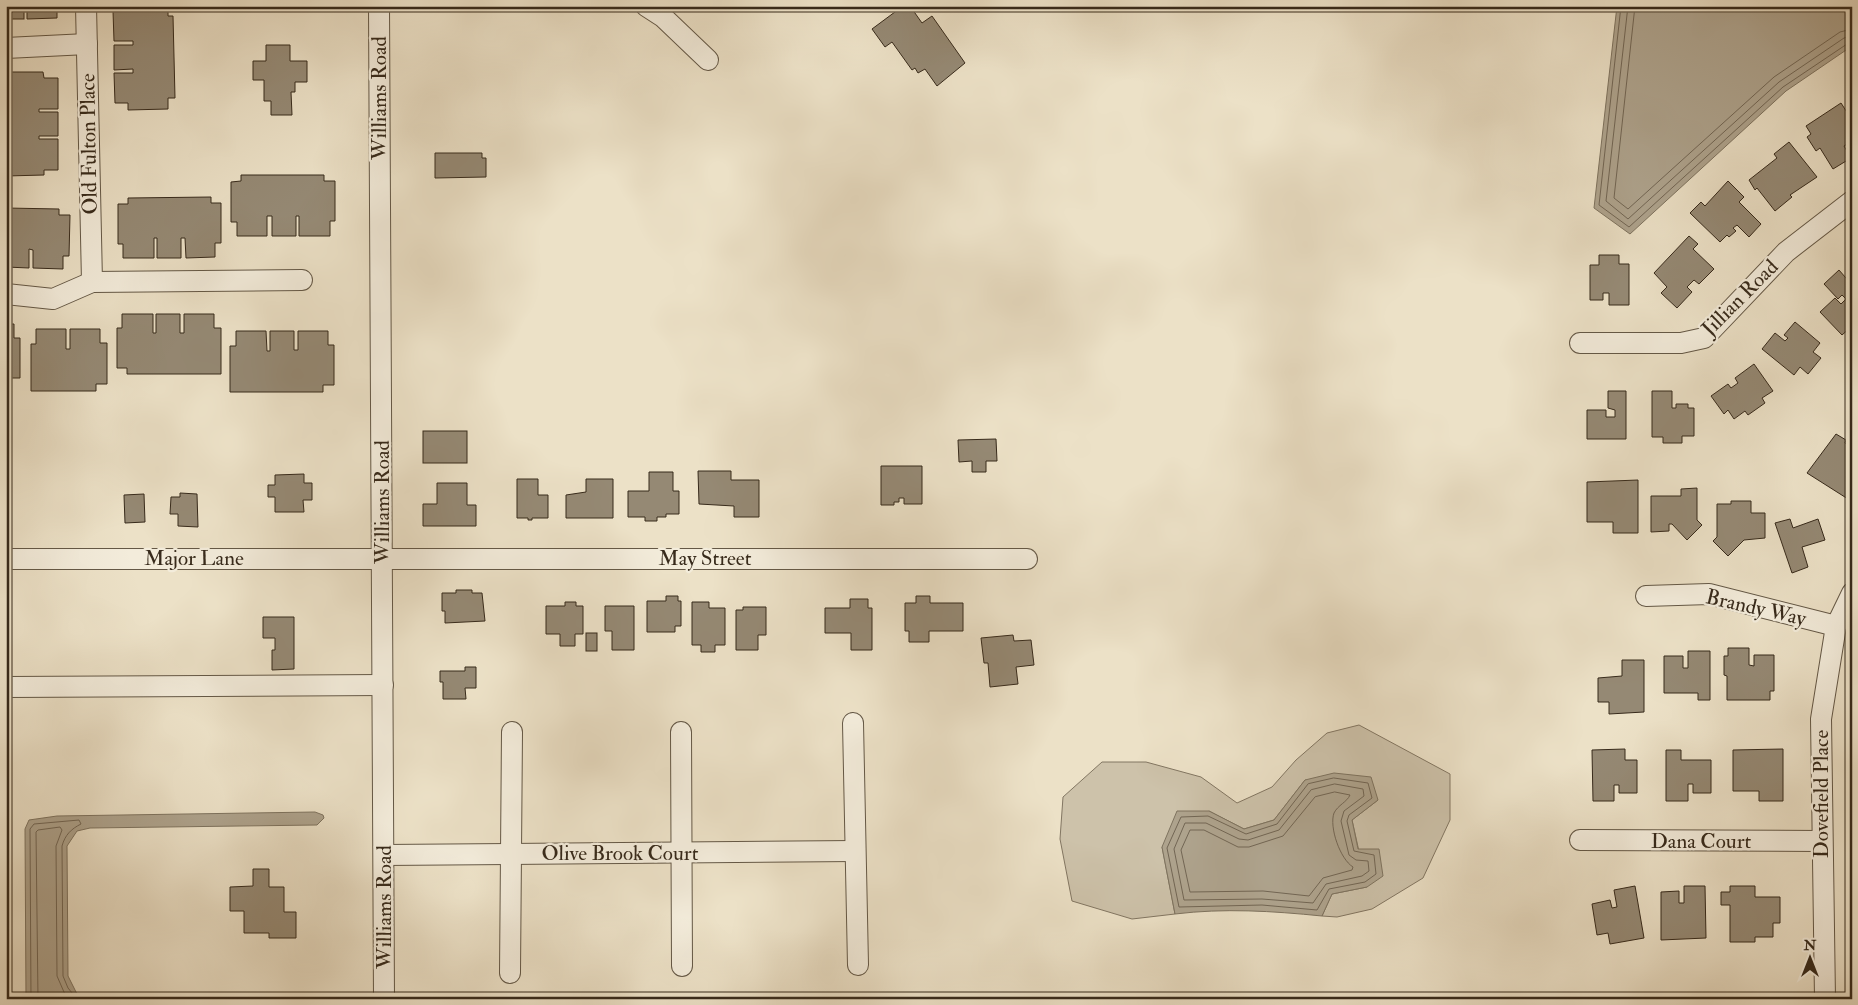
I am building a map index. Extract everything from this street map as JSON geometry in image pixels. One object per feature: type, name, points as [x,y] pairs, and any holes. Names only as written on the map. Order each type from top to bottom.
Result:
[{"type":"street","name":"Old Fulton Place","points":[[86,6],[92,282]]},
{"type":"street","name":"Williams Road","points":[[379,6],[384,999]]},
{"type":"street","points":[[646,6],[663,17],[708,60]]},
{"type":"street","points":[[6,48],[87,44]]},
{"type":"street","name":"Jillian Road","points":[[1580,344],[1682,344],[1704,338],[1786,252],[1852,201]]},
{"type":"street","points":[[6,294],[53,299],[92,282],[302,280]]},
{"type":"street","name":"May Street","points":[[382,558],[1027,558]]},
{"type":"street","name":"Major Lane","points":[[6,559],[382,558]]},
{"type":"street","name":"Dovefield Place","points":[[1825,999],[1821,720],[1836,626],[1852,593]]},
{"type":"street","name":"Brandy Way","points":[[1646,596],[1709,594],[1836,626]]},
{"type":"street","points":[[6,687],[383,685]]},
{"type":"street","points":[[853,723],[858,965]]},
{"type":"street","points":[[510,973],[512,732]]},
{"type":"street","points":[[681,732],[682,966]]},
{"type":"street","name":"Dana Court","points":[[1580,840],[1822,841]]},
{"type":"street","name":"Olive Brook Court","points":[[384,855],[855,851]]},
{"type":"shaded area","points":[[1359,725],[1450,774],[1450,820],[1423,878],[1372,909],[1337,917],[1322,916],[1332,894],[1367,887],[1352,820],[1378,800],[1305,780],[1274,820],[1244,829],[1209,811],[1162,847],[1175,914],[1132,919],[1072,901],[1060,839],[1063,797],[1102,762],[1146,762],[1201,777],[1237,803],[1272,787],[1296,760],[1327,733]]},
{"type":"water","points":[[1617,6],[1852,6],[1852,46],[1786,91],[1630,234],[1594,208]]},
{"type":"water","points":[[1334,773],[1371,777],[1378,800],[1352,820],[1358,849],[1379,849],[1383,876],[1367,887],[1332,894],[1322,916],[1248,911],[1175,914],[1162,847],[1177,811],[1209,811],[1244,829],[1274,820],[1305,780]]},
{"type":"water","points":[[315,812],[323,815],[324,818],[317,825],[90,828],[77,831],[67,846],[68,976],[77,994],[86,996],[319,994],[328,999],[26,999],[25,829],[29,820],[57,816]]},
{"type":"building","points":[[6,6],[24,6],[24,19],[6,19]]},
{"type":"building","points":[[27,6],[57,6],[57,18],[27,19]]},
{"type":"building","points":[[127,6],[168,6],[168,16],[173,16],[175,98],[168,98],[168,109],[128,110],[128,103],[115,103],[114,73],[133,73],[133,69],[114,70],[114,45],[133,45],[133,41],[114,41],[113,11],[127,11]]},
{"type":"building","points":[[436,6],[501,6],[501,9],[436,9]]},
{"type":"building","points":[[903,6],[910,6],[922,23],[932,16],[965,63],[937,86],[925,69],[918,73],[915,68],[912,70],[892,42],[885,47],[872,29]]},
{"type":"building","points":[[266,45],[290,45],[290,61],[307,61],[307,82],[295,82],[295,92],[291,92],[292,115],[271,115],[271,101],[264,101],[264,80],[253,80],[253,61],[266,61]]},
{"type":"building","points":[[6,72],[43,72],[44,78],[58,78],[58,109],[39,109],[39,112],[58,112],[58,136],[39,136],[39,139],[58,139],[58,170],[44,170],[44,175],[6,176]]},
{"type":"building","points":[[1841,103],[1852,120],[1852,145],[1850,142],[1844,146],[1851,158],[1833,169],[1820,148],[1816,151],[1807,137],[1811,134],[1806,126]]},
{"type":"building","points":[[1789,142],[1817,177],[1790,195],[1792,197],[1775,211],[1757,188],[1755,190],[1749,180],[1777,158],[1774,154]]},
{"type":"building","points":[[435,153],[482,153],[482,158],[486,158],[486,177],[435,178]]},
{"type":"building","points":[[241,175],[324,175],[324,181],[335,181],[335,221],[330,221],[330,236],[299,236],[299,216],[296,216],[296,236],[272,236],[272,216],[267,216],[267,236],[237,236],[237,222],[231,222],[231,182],[241,181]]},
{"type":"building","points":[[1728,181],[1744,197],[1739,202],[1761,224],[1749,237],[1737,225],[1733,228],[1736,231],[1729,237],[1727,235],[1720,242],[1690,213],[1701,202],[1705,206]]},
{"type":"building","points":[[211,197],[211,203],[221,203],[221,243],[215,243],[215,257],[186,258],[185,238],[181,238],[181,258],[157,258],[157,238],[154,238],[154,258],[123,258],[123,244],[118,244],[118,204],[128,204],[128,198]]},
{"type":"building","points":[[6,208],[59,209],[59,215],[70,215],[69,256],[63,256],[63,269],[33,268],[33,250],[29,249],[29,268],[6,267]]},
{"type":"building","points":[[1689,236],[1698,244],[1693,249],[1714,269],[1699,284],[1694,280],[1687,287],[1692,292],[1677,308],[1661,293],[1667,287],[1654,273]]},
{"type":"building","points":[[1599,255],[1619,255],[1619,264],[1629,264],[1629,305],[1609,305],[1609,293],[1603,293],[1603,300],[1590,300],[1590,265],[1599,265]]},
{"type":"building","points":[[1839,270],[1852,285],[1852,326],[1842,335],[1820,312],[1835,298],[1841,304],[1846,299],[1842,295],[1838,299],[1824,284]]},
{"type":"building","points":[[122,314],[153,314],[153,333],[156,333],[156,314],[180,314],[180,333],[184,333],[184,314],[214,314],[214,328],[221,328],[221,374],[127,374],[127,368],[117,368],[117,328],[122,328]]},
{"type":"building","points":[[1795,322],[1820,343],[1813,352],[1821,358],[1808,374],[1800,367],[1794,375],[1762,349],[1775,333],[1785,341],[1788,338],[1784,335]]},
{"type":"building","points":[[6,324],[14,324],[14,338],[20,338],[20,378],[10,378],[10,385],[6,385]]},
{"type":"building","points":[[36,329],[66,329],[66,349],[70,349],[70,329],[100,329],[100,343],[107,343],[107,384],[96,384],[96,391],[31,391],[31,344],[36,344]]},
{"type":"building","points":[[236,331],[266,331],[267,351],[270,351],[270,331],[294,331],[294,350],[298,350],[298,331],[328,331],[328,345],[334,345],[334,385],[323,385],[323,392],[230,392],[230,346],[236,346]]},
{"type":"building","points":[[1754,364],[1773,391],[1762,398],[1765,403],[1748,415],[1745,411],[1734,419],[1728,410],[1724,414],[1711,396],[1728,384],[1731,388],[1738,383],[1735,378]]},
{"type":"building","points":[[1608,391],[1626,391],[1626,439],[1587,439],[1587,410],[1606,410],[1606,417],[1615,417],[1615,410],[1608,408]]},
{"type":"building","points":[[1652,391],[1672,391],[1672,408],[1676,408],[1676,404],[1688,404],[1688,408],[1694,408],[1694,436],[1682,436],[1682,443],[1663,443],[1663,437],[1652,437]]},
{"type":"building","points":[[423,431],[467,431],[467,463],[423,463]]},
{"type":"building","points":[[1836,434],[1846,440],[1845,443],[1852,448],[1852,469],[1848,473],[1852,475],[1852,493],[1848,499],[1807,473]]},
{"type":"building","points":[[996,439],[997,461],[986,461],[986,472],[972,472],[972,461],[959,462],[958,440]]},
{"type":"building","points":[[881,466],[922,466],[922,504],[904,504],[904,498],[899,498],[899,502],[894,502],[894,505],[881,505]]},
{"type":"building","points":[[698,471],[731,471],[731,480],[759,480],[759,517],[734,517],[734,506],[699,504]]},
{"type":"building","points":[[649,472],[673,472],[673,491],[679,491],[679,514],[666,514],[666,517],[657,517],[657,521],[645,521],[645,517],[628,517],[628,491],[649,491]]},
{"type":"building","points":[[304,474],[304,483],[312,483],[312,500],[303,500],[304,512],[275,512],[275,497],[268,497],[268,485],[275,485],[275,475]]},
{"type":"building","points":[[517,479],[538,479],[538,495],[548,495],[548,518],[532,518],[532,520],[528,520],[528,518],[517,518]]},
{"type":"building","points":[[586,479],[613,479],[613,518],[566,518],[566,495],[586,492]]},
{"type":"building","points":[[1638,480],[1638,533],[1613,533],[1613,522],[1587,522],[1587,482]]},
{"type":"building","points":[[437,483],[467,483],[467,505],[476,505],[476,526],[423,526],[423,504],[437,504]]},
{"type":"building","points":[[1697,488],[1697,520],[1702,525],[1687,540],[1672,524],[1669,524],[1669,531],[1651,532],[1651,496],[1681,496],[1681,489]]},
{"type":"building","points":[[180,493],[197,494],[198,527],[178,526],[178,514],[170,514],[171,497],[180,497]]},
{"type":"building","points":[[144,494],[145,522],[125,523],[124,495]]},
{"type":"building","points":[[1731,501],[1751,501],[1751,513],[1765,513],[1765,538],[1744,540],[1728,556],[1713,541],[1717,537],[1717,504],[1731,504]]},
{"type":"building","points":[[1790,519],[1793,528],[1818,519],[1825,540],[1802,547],[1808,567],[1792,573],[1775,523]]},
{"type":"building","points":[[456,590],[472,590],[472,593],[482,593],[485,621],[445,623],[445,611],[442,611],[442,593],[456,593]]},
{"type":"building","points":[[666,596],[678,596],[678,601],[681,601],[681,626],[675,626],[675,632],[647,632],[647,601],[666,601]]},
{"type":"building","points":[[916,596],[930,596],[930,603],[963,603],[963,631],[929,631],[929,642],[909,642],[909,631],[905,631],[905,603],[916,603]]},
{"type":"building","points":[[850,599],[868,599],[868,608],[872,608],[872,650],[851,650],[851,633],[825,633],[825,608],[850,608]]},
{"type":"building","points":[[565,602],[576,602],[576,606],[583,606],[583,634],[575,634],[575,646],[560,646],[560,634],[546,634],[546,606],[565,606]]},
{"type":"building","points":[[692,602],[709,602],[709,608],[725,608],[725,645],[715,645],[715,652],[701,652],[701,645],[692,645]]},
{"type":"building","points":[[605,606],[634,606],[634,650],[612,650],[612,631],[605,631]]},
{"type":"building","points":[[743,607],[766,607],[766,635],[758,635],[758,650],[736,650],[736,610],[743,610]]},
{"type":"building","points":[[263,617],[294,617],[294,669],[272,670],[272,650],[275,650],[275,638],[263,638]]},
{"type":"building","points":[[586,633],[597,633],[597,651],[586,651]]},
{"type":"building","points":[[1013,635],[1014,641],[1031,640],[1034,665],[1016,667],[1018,684],[990,687],[988,663],[984,663],[981,638]]},
{"type":"building","points":[[1728,648],[1749,648],[1749,665],[1754,666],[1754,655],[1774,655],[1774,691],[1770,691],[1770,700],[1727,700],[1727,676],[1724,675],[1724,656],[1728,656]]},
{"type":"building","points":[[1688,651],[1710,651],[1710,700],[1698,700],[1698,693],[1664,693],[1664,656],[1683,656],[1683,668],[1688,668]]},
{"type":"building","points":[[1622,660],[1644,660],[1644,712],[1609,714],[1609,702],[1598,702],[1598,678],[1622,676]]},
{"type":"building","points":[[465,667],[476,667],[476,688],[465,688],[466,699],[443,699],[443,682],[440,682],[440,671],[465,671]]},
{"type":"building","points":[[1625,749],[1625,760],[1637,760],[1637,793],[1619,793],[1619,785],[1614,785],[1614,801],[1593,801],[1592,750]]},
{"type":"building","points":[[1783,749],[1783,801],[1759,801],[1759,791],[1733,791],[1733,750]]},
{"type":"building","points":[[1666,750],[1681,750],[1681,760],[1711,760],[1711,793],[1693,793],[1693,784],[1688,784],[1688,801],[1666,801]]},
{"type":"building","points":[[253,869],[269,869],[269,887],[284,887],[284,912],[296,912],[296,938],[269,938],[269,933],[244,933],[244,911],[230,911],[230,887],[253,886]]},
{"type":"building","points":[[1635,886],[1644,938],[1610,944],[1608,933],[1597,935],[1592,904],[1610,900],[1612,908],[1617,907],[1614,890]]},
{"type":"building","points":[[1684,886],[1705,886],[1706,938],[1661,940],[1661,892],[1679,891],[1679,903],[1684,903]]},
{"type":"building","points":[[1730,886],[1755,886],[1755,897],[1780,897],[1780,923],[1773,923],[1773,937],[1755,937],[1755,942],[1730,942],[1730,905],[1721,905],[1721,892],[1730,892]]}]
